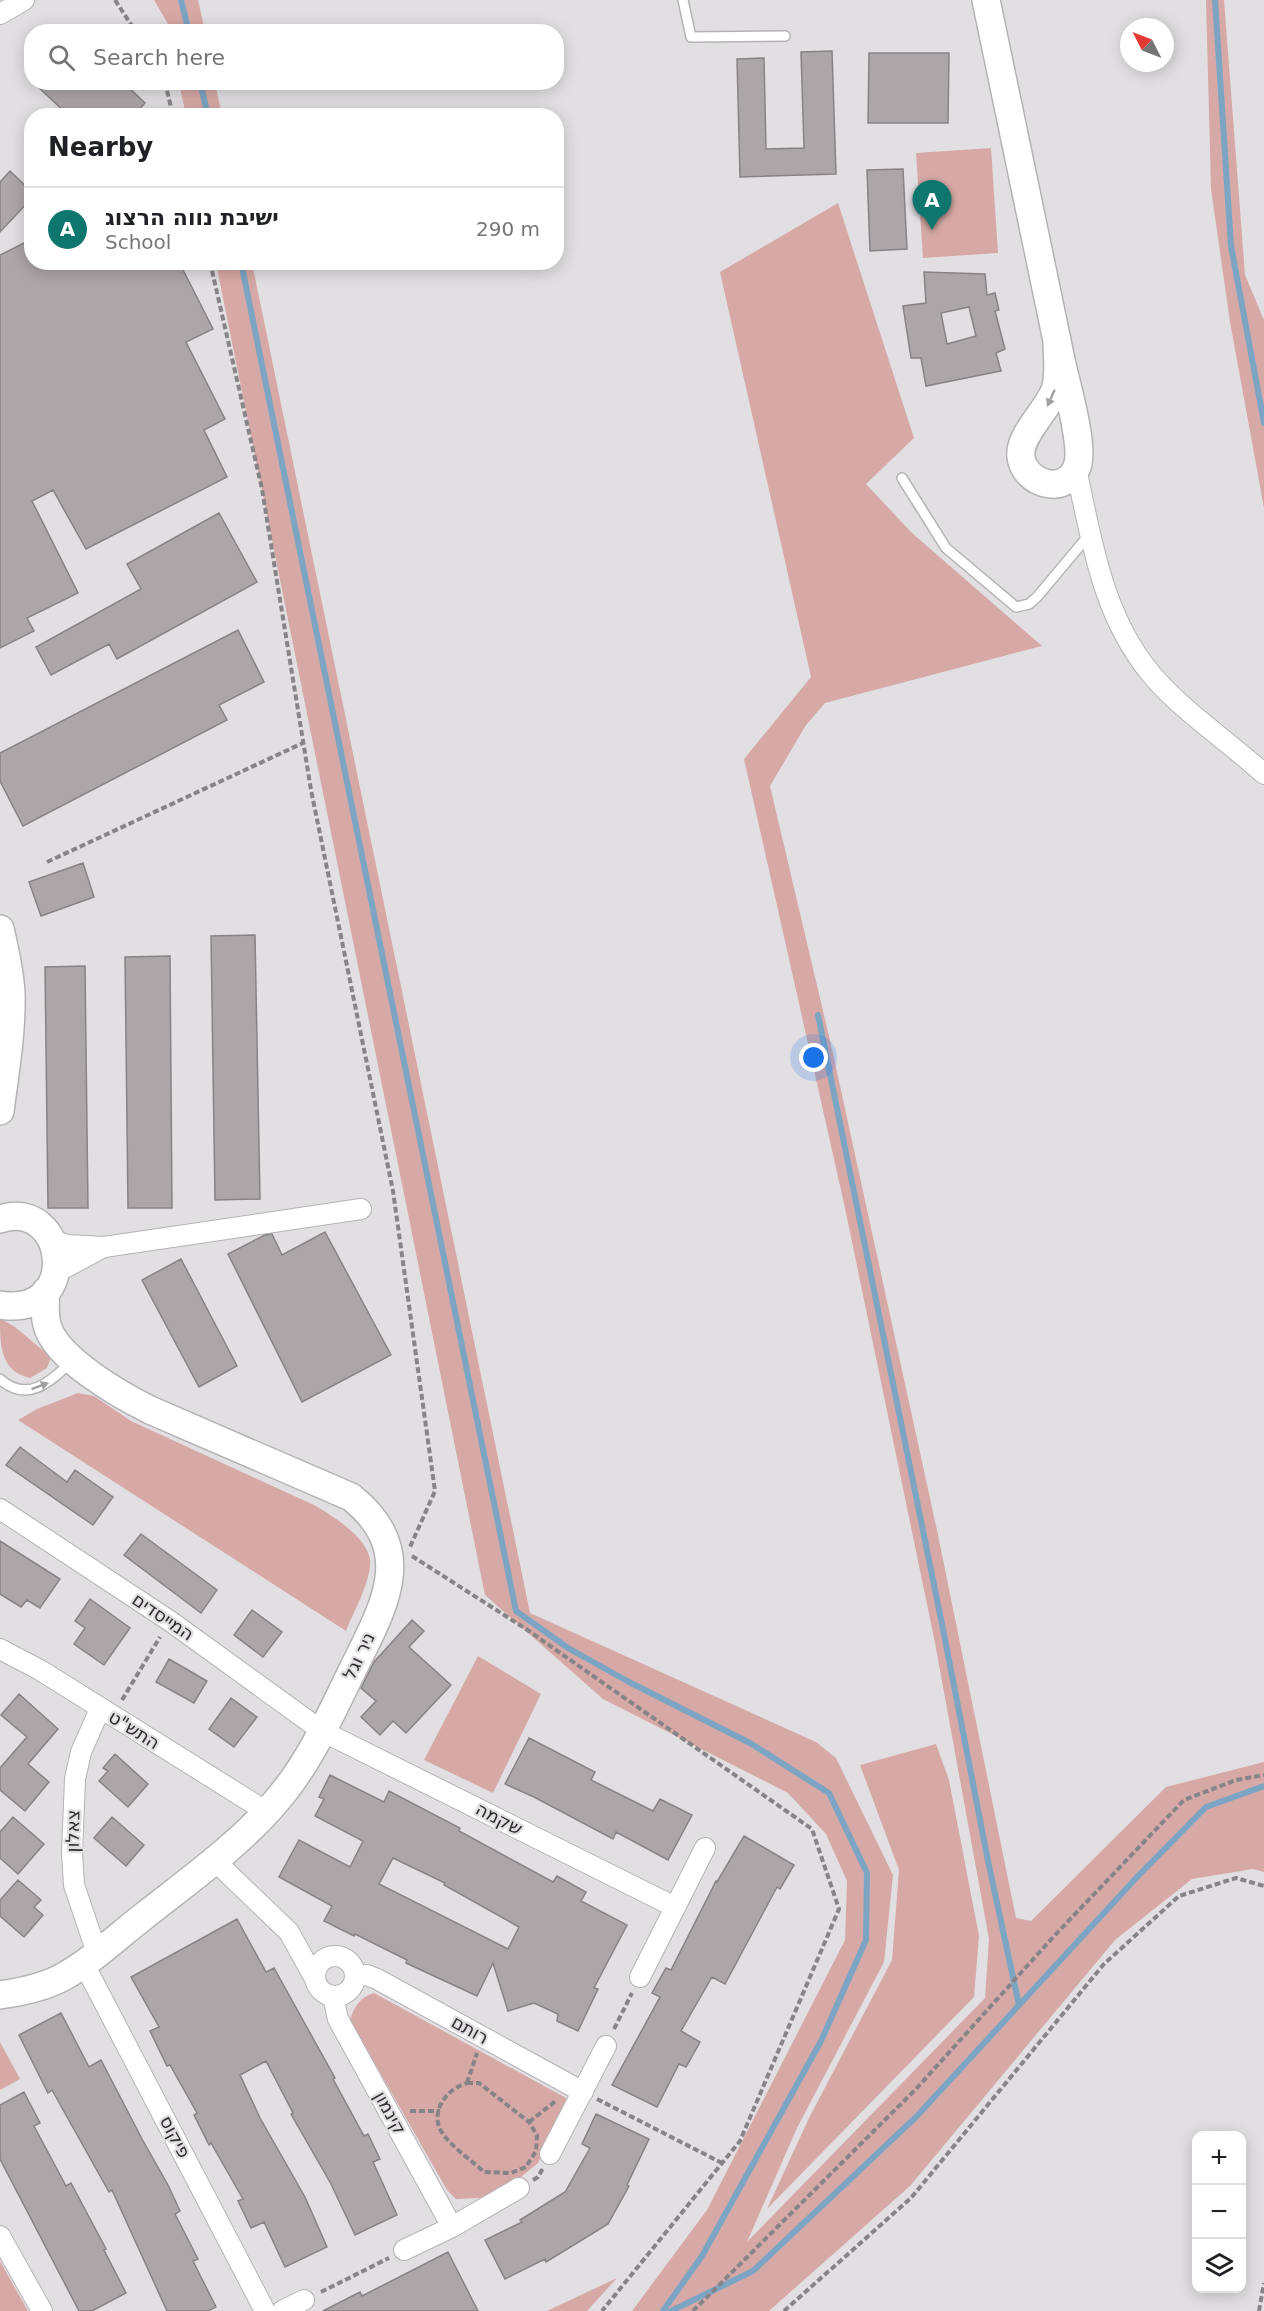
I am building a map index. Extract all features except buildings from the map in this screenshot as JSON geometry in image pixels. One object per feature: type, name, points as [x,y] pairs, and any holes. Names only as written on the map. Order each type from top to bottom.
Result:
[{"type":"street","points":[[0,14],[24,0]]},
{"type":"street","points":[[986,0],[1057,340],[1076,432],[1079,457],[1076,469],[1068,479],[1059,484],[1047,485],[1037,481],[1026,471],[1021,459],[1021,448],[1026,436],[1047,407],[1058,381],[1057,340]]},
{"type":"street","points":[[1076,469],[1098,569],[1117,621],[1131,646],[1151,673],[1191,713],[1264,774]]},
{"type":"street","points":[[0,929],[6,954],[10,994],[10,1030],[0,1111]]},
{"type":"street","points":[[0,1197],[11,1218],[35,1222],[51,1239],[75,1246],[104,1246],[361,1209]]},
{"type":"street","name":"ניר וגל","points":[[51,1239],[58,1258],[45,1304],[47,1327],[66,1352]]},
{"type":"street","points":[[5,1305],[28,1304],[41,1297],[51,1282],[104,1246]]},
{"type":"street","name":"ניר וגל","points":[[0,1995],[47,1985],[91,1959],[214,1860],[267,1812],[285,1791],[322,1731],[382,1610],[390,1570],[385,1538],[375,1520],[351,1497],[127,1398],[85,1370],[66,1352],[5,1305]]},
{"type":"street","name":"המייסדים","points":[[0,1509],[170,1621],[322,1731]]},
{"type":"street","name":"התש\"ט","points":[[0,1649],[40,1671],[267,1812]]},
{"type":"street","name":"צאלון","points":[[91,1959],[74,1885],[72,1853],[75,1779],[84,1743],[106,1712]]},
{"type":"street","name":"שקמה","points":[[322,1731],[675,1907]]},
{"type":"street","points":[[640,1977],[705,1848]]},
{"type":"street","points":[[214,1860],[289,1932],[340,1956],[351,1964],[356,1976],[351,1989],[340,1996],[333,1997],[321,1991],[289,1932]]},
{"type":"street","points":[[315,1979],[315,1972],[322,1961],[340,1956]]},
{"type":"street","name":"פיקוס","points":[[91,1959],[265,2311]]},
{"type":"street","name":"רותם","points":[[356,1976],[367,1975],[376,1979],[578,2089]]},
{"type":"street","name":"קינמון","points":[[333,1997],[338,2019],[452,2227]]},
{"type":"street","points":[[550,2154],[578,2089],[606,2046]]},
{"type":"street","points":[[404,2250],[452,2227],[519,2188]]},
{"type":"street","points":[[0,2236],[42,2311]]},
{"type":"street","points":[[282,2311],[304,2300]]},
{"type":"lane","points":[[683,0],[691,37],[785,36]]},
{"type":"lane","points":[[902,478],[946,548],[1016,607],[1029,604],[1037,597],[1091,533]]},
{"type":"lane","points":[[0,1379],[13,1388],[38,1388],[50,1382],[66,1352]]},
{"type":"path","points":[[115,0],[131,24]]},
{"type":"path","points":[[167,90],[171,108]]},
{"type":"path","points":[[212,270],[262,489],[311,790],[393,1191],[435,1491],[408,1553]]},
{"type":"path","points":[[47,862],[303,743]]},
{"type":"path","points":[[106,1712],[170,1621]]},
{"type":"path","points":[[693,2311],[916,2089],[1056,1934],[1184,1800],[1236,1780],[1264,1775]]},
{"type":"path","points":[[784,2311],[910,2198],[1104,1964],[1179,1896],[1236,1878],[1264,1886]]},
{"type":"path","points":[[606,2046],[640,1977]]},
{"type":"path","points":[[466,2083],[483,2037]]},
{"type":"path","points":[[466,2083],[479,2083],[529,2122],[537,2135],[537,2151],[526,2168],[511,2173],[484,2172],[441,2132],[438,2120],[447,2093],[466,2083]]},
{"type":"path","points":[[529,2122],[578,2089],[722,2163]]},
{"type":"path","points":[[389,2112],[440,2111]]},
{"type":"path","points":[[519,2188],[538,2177],[550,2154]]},
{"type":"path","points":[[304,2300],[404,2250]]},
{"type":"path","points":[[1259,2311],[1264,2283]]},
{"type":"shaded area","points":[[154,0],[198,0],[203,24],[168,24]]},
{"type":"shaded area","points":[[1206,0],[1224,0],[1245,275],[1264,320],[1264,508],[1230,322],[1211,189]]},
{"type":"shaded area","points":[[181,90],[217,90],[220,108],[184,108]]},
{"type":"shaded area","points":[[991,148],[998,253],[923,258],[916,153]]},
{"type":"shaded area","points":[[838,203],[914,438],[866,484],[912,533],[1042,646],[825,703],[806,725],[770,786],[832,1049],[938,1535],[1016,1918],[1031,1921],[1166,1787],[1264,1762],[1264,1872],[1253,1869],[1192,1879],[1115,1940],[910,2186],[769,2311],[632,2311],[707,2210],[845,1940],[847,1881],[826,1834],[788,1793],[603,1699],[485,1595],[217,270],[253,270],[530,1613],[816,1742],[836,1758],[893,1875],[884,1962],[797,2128],[747,2242],[985,1998],[989,1939],[935,1643],[845,1208],[744,759],[811,677],[720,272]]},
{"type":"shaded area","points":[[0,1318],[15,1327],[51,1357],[47,1368],[30,1378],[20,1375],[7,1363],[0,1338]]},
{"type":"shaded area","points":[[78,1393],[94,1396],[131,1421],[314,1505],[356,1535],[368,1551],[370,1568],[346,1631],[18,1420],[37,1409]]},
{"type":"shaded area","points":[[478,1656],[541,1694],[493,1793],[424,1760]]},
{"type":"shaded area","points":[[936,1744],[949,1780],[979,1936],[974,1997],[767,2209],[809,2118],[892,1960],[899,1870],[860,1765]]},
{"type":"shaded area","points":[[374,1993],[566,2098],[565,2107],[538,2163],[521,2177],[480,2198],[456,2199],[447,2190],[350,2020],[358,2003]]},
{"type":"shaded area","points":[[0,2042],[20,2079],[0,2090]]},
{"type":"shaded area","points":[[0,2261],[28,2311],[0,2311]]},
{"type":"shaded area","points":[[617,2278],[587,2311],[547,2311]]},
{"type":"waterway","points":[[181,0],[187,24]]},
{"type":"waterway","points":[[1215,0],[1231,246],[1264,423]]},
{"type":"waterway","points":[[202,90],[206,108]]},
{"type":"waterway","points":[[243,270],[516,1611],[568,1648],[629,1682],[750,1743],[829,1793],[867,1873],[866,1940],[821,2041],[702,2256],[663,2311]]},
{"type":"waterway","points":[[818,1015],[1019,2005]]},
{"type":"waterway","points":[[671,2311],[753,2271],[916,2117],[1138,1876],[1206,1807],[1264,1786]]},
{"type":"place","name":"ישיבת נווה הרצוג","points":[[932,230]]}]
